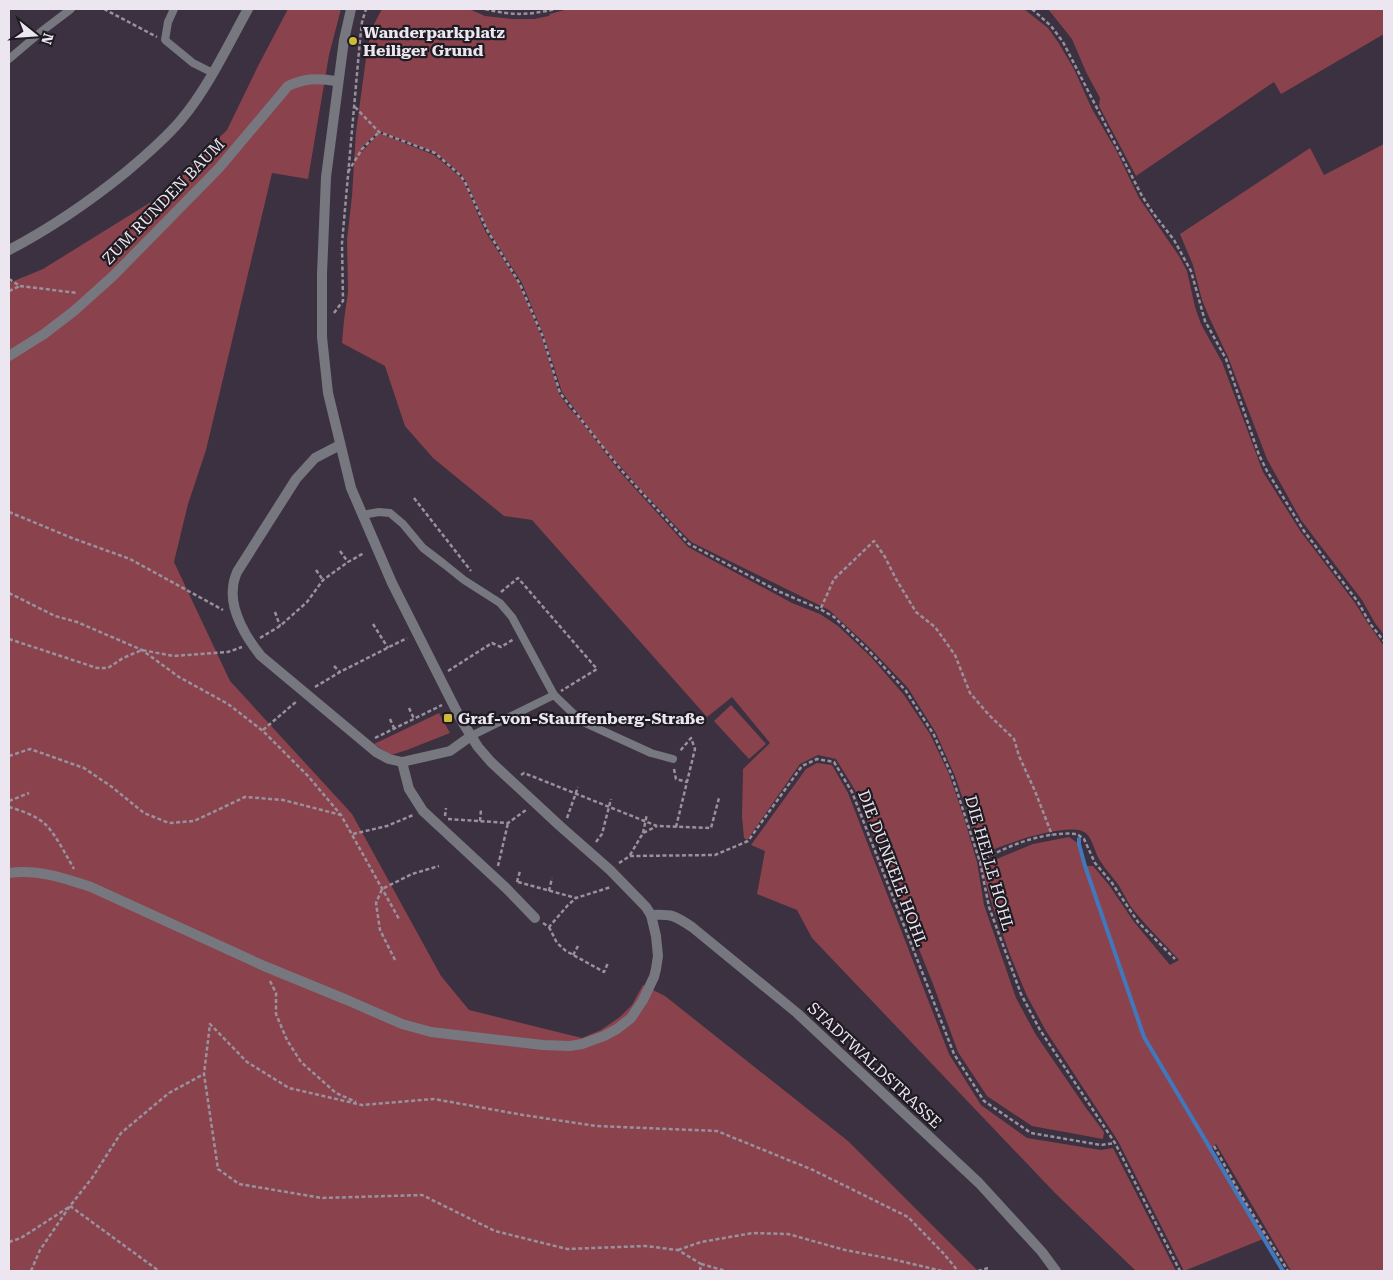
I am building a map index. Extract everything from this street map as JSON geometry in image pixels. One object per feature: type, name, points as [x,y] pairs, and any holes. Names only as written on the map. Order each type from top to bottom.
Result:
[{"type":"street","points":[[9,250],[37,235],[99,194],[148,153],[182,119],[213,73],[248,9]]},
{"type":"street","points":[[9,873],[38,872],[82,884],[264,966],[402,1024],[431,1032],[543,1046],[582,1044],[618,1029],[631,1018],[638,1009],[654,978],[658,962],[656,936],[650,915],[638,898],[610,870],[491,762],[471,736],[438,677],[392,583],[351,488],[328,393],[322,329],[322,274],[326,177],[344,40],[351,9]]},
{"type":"street","name":"ZUM RUNDEN BAUM","points":[[9,356],[44,334],[74,311],[113,276],[219,168],[288,86],[312,78],[338,81]]},
{"type":"street","points":[[340,445],[315,458],[296,479],[237,572],[232,590],[238,618],[251,643],[261,656],[376,752],[389,759],[402,762],[450,751],[471,736]]},
{"type":"street","points":[[402,762],[409,789],[427,814],[496,878],[535,918]]},
{"type":"street","name":"STADTWALDSTRASSE","points":[[650,915],[668,914],[678,917],[797,1013],[979,1183],[1042,1252],[1056,1271]]},
{"type":"lane","points":[[9,59],[71,9]]},
{"type":"lane","points":[[174,9],[168,22],[165,40],[193,63],[213,73]]},
{"type":"lane","points":[[362,515],[379,512],[390,513],[403,524],[424,548],[464,580],[500,603],[512,617],[554,695],[582,721],[651,753],[673,759]]},
{"type":"lane","points":[[471,736],[554,695]]},
{"type":"path","points":[[104,9],[165,40]]},
{"type":"path","points":[[322,329],[343,301],[342,242],[360,40],[366,9]]},
{"type":"path","points":[[485,9],[515,15],[556,9]]},
{"type":"path","points":[[1032,9],[1051,26],[1063,42],[1142,196],[1183,255],[1190,271],[1205,321],[1226,359],[1259,456],[1267,471],[1304,531],[1358,602],[1384,641]]},
{"type":"path","points":[[348,173],[362,149],[379,132],[355,107]]},
{"type":"path","name":"DIE HELLE HOHL","points":[[379,132],[434,153],[460,175],[487,230],[520,284],[543,337],[560,394],[621,470],[689,544],[794,599],[820,609],[843,625],[871,653],[916,706],[934,735],[952,776],[980,862],[989,907],[1021,994],[1040,1030],[1115,1143],[1180,1271]]},
{"type":"path","points":[[9,278],[20,286],[92,295]]},
{"type":"path","points":[[9,291],[20,286]]},
{"type":"path","points":[[414,498],[474,575],[464,580]]},
{"type":"path","points":[[9,512],[130,559],[238,618]]},
{"type":"path","points":[[820,609],[834,579],[874,541],[916,612],[935,627],[955,655],[970,693],[1014,739],[1019,756],[1052,835]]},
{"type":"path","points":[[340,551],[348,562]]},
{"type":"path","points":[[9,593],[55,616],[77,622],[142,650],[173,656],[228,652],[251,643],[280,626],[307,602],[323,580],[364,553]]},
{"type":"path","points":[[316,570],[323,580]]},
{"type":"path","points":[[500,593],[518,578],[597,669],[566,688]]},
{"type":"path","points":[[275,612],[280,626]]},
{"type":"path","points":[[373,624],[388,648]]},
{"type":"path","points":[[438,677],[492,643],[500,647],[521,635]]},
{"type":"path","points":[[9,639],[98,668],[108,668],[123,658],[142,650]]},
{"type":"path","points":[[263,730],[305,694],[340,672],[404,639]]},
{"type":"path","points":[[142,650],[179,677],[228,704],[263,730],[308,776],[341,815],[399,919]]},
{"type":"path","points":[[334,666],[340,672]]},
{"type":"path","points":[[365,743],[450,700]]},
{"type":"path","points":[[409,708],[414,719]]},
{"type":"path","points":[[390,719],[394,728]]},
{"type":"path","points":[[676,826],[687,782],[695,749],[691,738],[673,759],[676,779],[687,782]]},
{"type":"path","points":[[9,756],[30,749],[84,768],[112,787],[144,813],[169,823],[194,821],[244,797],[282,800],[341,815]]},
{"type":"path","name":"DIE DUNKELE HOHL","points":[[630,856],[715,855],[748,841],[802,766],[817,758],[834,762],[852,792],[954,1054],[984,1101],[1030,1133],[1102,1146],[1115,1143]]},
{"type":"path","points":[[512,782],[524,773],[657,826],[711,828],[719,798]]},
{"type":"path","points":[[541,780],[542,773]]},
{"type":"path","points":[[560,826],[566,820],[578,786]]},
{"type":"path","points":[[9,801],[29,793]]},
{"type":"path","points":[[589,851],[602,834],[611,799]]},
{"type":"path","points":[[353,834],[427,814],[445,818],[508,823],[536,804]]},
{"type":"path","points":[[9,807],[26,813],[45,824],[82,884]]},
{"type":"path","points":[[445,818],[446,808]]},
{"type":"path","points":[[480,821],[481,810]]},
{"type":"path","points":[[610,870],[630,856],[643,832],[647,814]]},
{"type":"path","points":[[508,823],[496,878],[507,879],[576,898]]},
{"type":"path","points":[[643,832],[657,826]]},
{"type":"path","points":[[980,862],[994,853],[1013,845],[1052,835],[1077,834],[1084,839],[1095,863],[1112,883],[1138,922],[1175,960]]},
{"type":"path","points":[[395,960],[380,930],[376,903],[382,889],[412,874],[439,866]]},
{"type":"path","points":[[517,882],[520,871]]},
{"type":"path","points":[[549,891],[552,878]]},
{"type":"path","points":[[549,927],[568,904],[576,898],[623,883]]},
{"type":"path","points":[[535,918],[549,927],[557,943],[573,955],[604,972],[608,963]]},
{"type":"path","points":[[573,955],[578,946]]},
{"type":"path","points":[[264,966],[276,993],[276,1014],[287,1040],[301,1062],[336,1093],[362,1105]]},
{"type":"path","points":[[726,1271],[701,1264],[678,1250],[645,1246],[567,1249],[495,1231],[422,1195],[322,1198],[239,1184],[218,1169],[204,1074],[210,1024],[247,1062],[289,1088],[362,1105],[434,1099],[596,1126],[717,1131],[813,1170],[908,1217],[958,1271]]},
{"type":"path","points":[[31,1271],[40,1250],[92,1178],[121,1133],[169,1093],[204,1074]]},
{"type":"path","points":[[1214,1146],[1241,1195],[1288,1271]]},
{"type":"path","points":[[9,1242],[21,1238],[70,1206]]},
{"type":"path","points":[[70,1206],[159,1271]]},
{"type":"path","points":[[678,1250],[701,1242],[753,1233],[788,1234],[845,1250],[942,1271]]},
{"type":"path","points":[[700,1271],[701,1264]]},
{"type":"path","points":[[978,1271],[988,1268]]},
{"type":"shaded area","points":[[288,9],[341,9],[329,55],[308,179],[272,173],[206,450],[188,504],[174,562],[230,681],[352,814],[441,976],[469,1010],[582,1038],[601,1030],[620,1017],[632,1005],[643,985],[665,996],[848,1141],[978,1271],[9,1271],[9,283],[43,269],[159,197],[227,130]]},
{"type":"shaded area","points":[[382,9],[469,9],[485,16],[534,19],[568,9],[1024,9],[1048,28],[1074,69],[1092,109],[1116,150],[1139,198],[1179,256],[1187,271],[1201,324],[1222,362],[1263,472],[1301,532],[1355,603],[1384,646],[1384,1271],[1291,1271],[1216,1144],[1211,1149],[1263,1239],[1184,1271],[1118,1141],[1046,1031],[1027,996],[993,907],[981,866],[1033,844],[1069,837],[1079,844],[1085,866],[1093,866],[1109,885],[1134,922],[1170,965],[1179,960],[1133,909],[1105,868],[1086,833],[1082,831],[1060,830],[1045,833],[1015,841],[980,856],[955,776],[936,733],[908,688],[869,647],[829,610],[691,542],[641,490],[603,447],[562,392],[544,336],[522,283],[488,230],[461,174],[435,152],[379,131],[361,148],[362,152],[379,133],[434,155],[464,182],[485,231],[519,284],[542,338],[559,394],[620,472],[688,547],[792,603],[820,614],[838,626],[871,657],[904,695],[930,734],[949,774],[977,862],[984,905],[1016,998],[1036,1035],[1104,1132],[1103,1139],[1032,1126],[987,1096],[958,1052],[933,984],[855,790],[836,759],[818,755],[800,764],[747,840],[744,838],[742,817],[743,769],[770,743],[732,697],[707,717],[532,520],[504,516],[433,458],[405,426],[385,366],[342,343],[348,292],[347,240],[356,132],[367,51],[372,28]]},
{"type":"shaded area","points":[[1048,9],[1384,9],[1384,34],[1281,94],[1274,82],[1136,176],[1099,106],[1100,98],[1086,72],[1072,39]]},
{"type":"shaded area","points":[[1384,144],[1384,635],[1362,600],[1301,520],[1267,459],[1228,357],[1202,300],[1193,265],[1180,234],[1310,148],[1324,175]]},
{"type":"shaded area","points":[[731,705],[766,744],[749,759],[714,721]]},
{"type":"shaded area","points":[[439,713],[450,733],[391,755],[374,744]]},
{"type":"shaded area","points":[[817,763],[832,765],[848,793],[949,1054],[981,1105],[1027,1138],[1101,1150],[1113,1148],[1176,1271],[1136,1271],[1055,1193],[812,938],[797,910],[757,894],[765,851],[751,845],[806,769]]},
{"type":"waterway","points":[[1079,839],[1085,866],[1144,1037],[1283,1271]]},
{"type":"place","name":"Wanderparkplatz Heiliger Grund","points":[[353,41]]},
{"type":"place","name":"Graf-von-Stauffenberg-Straße","points":[[448,718]]}]
